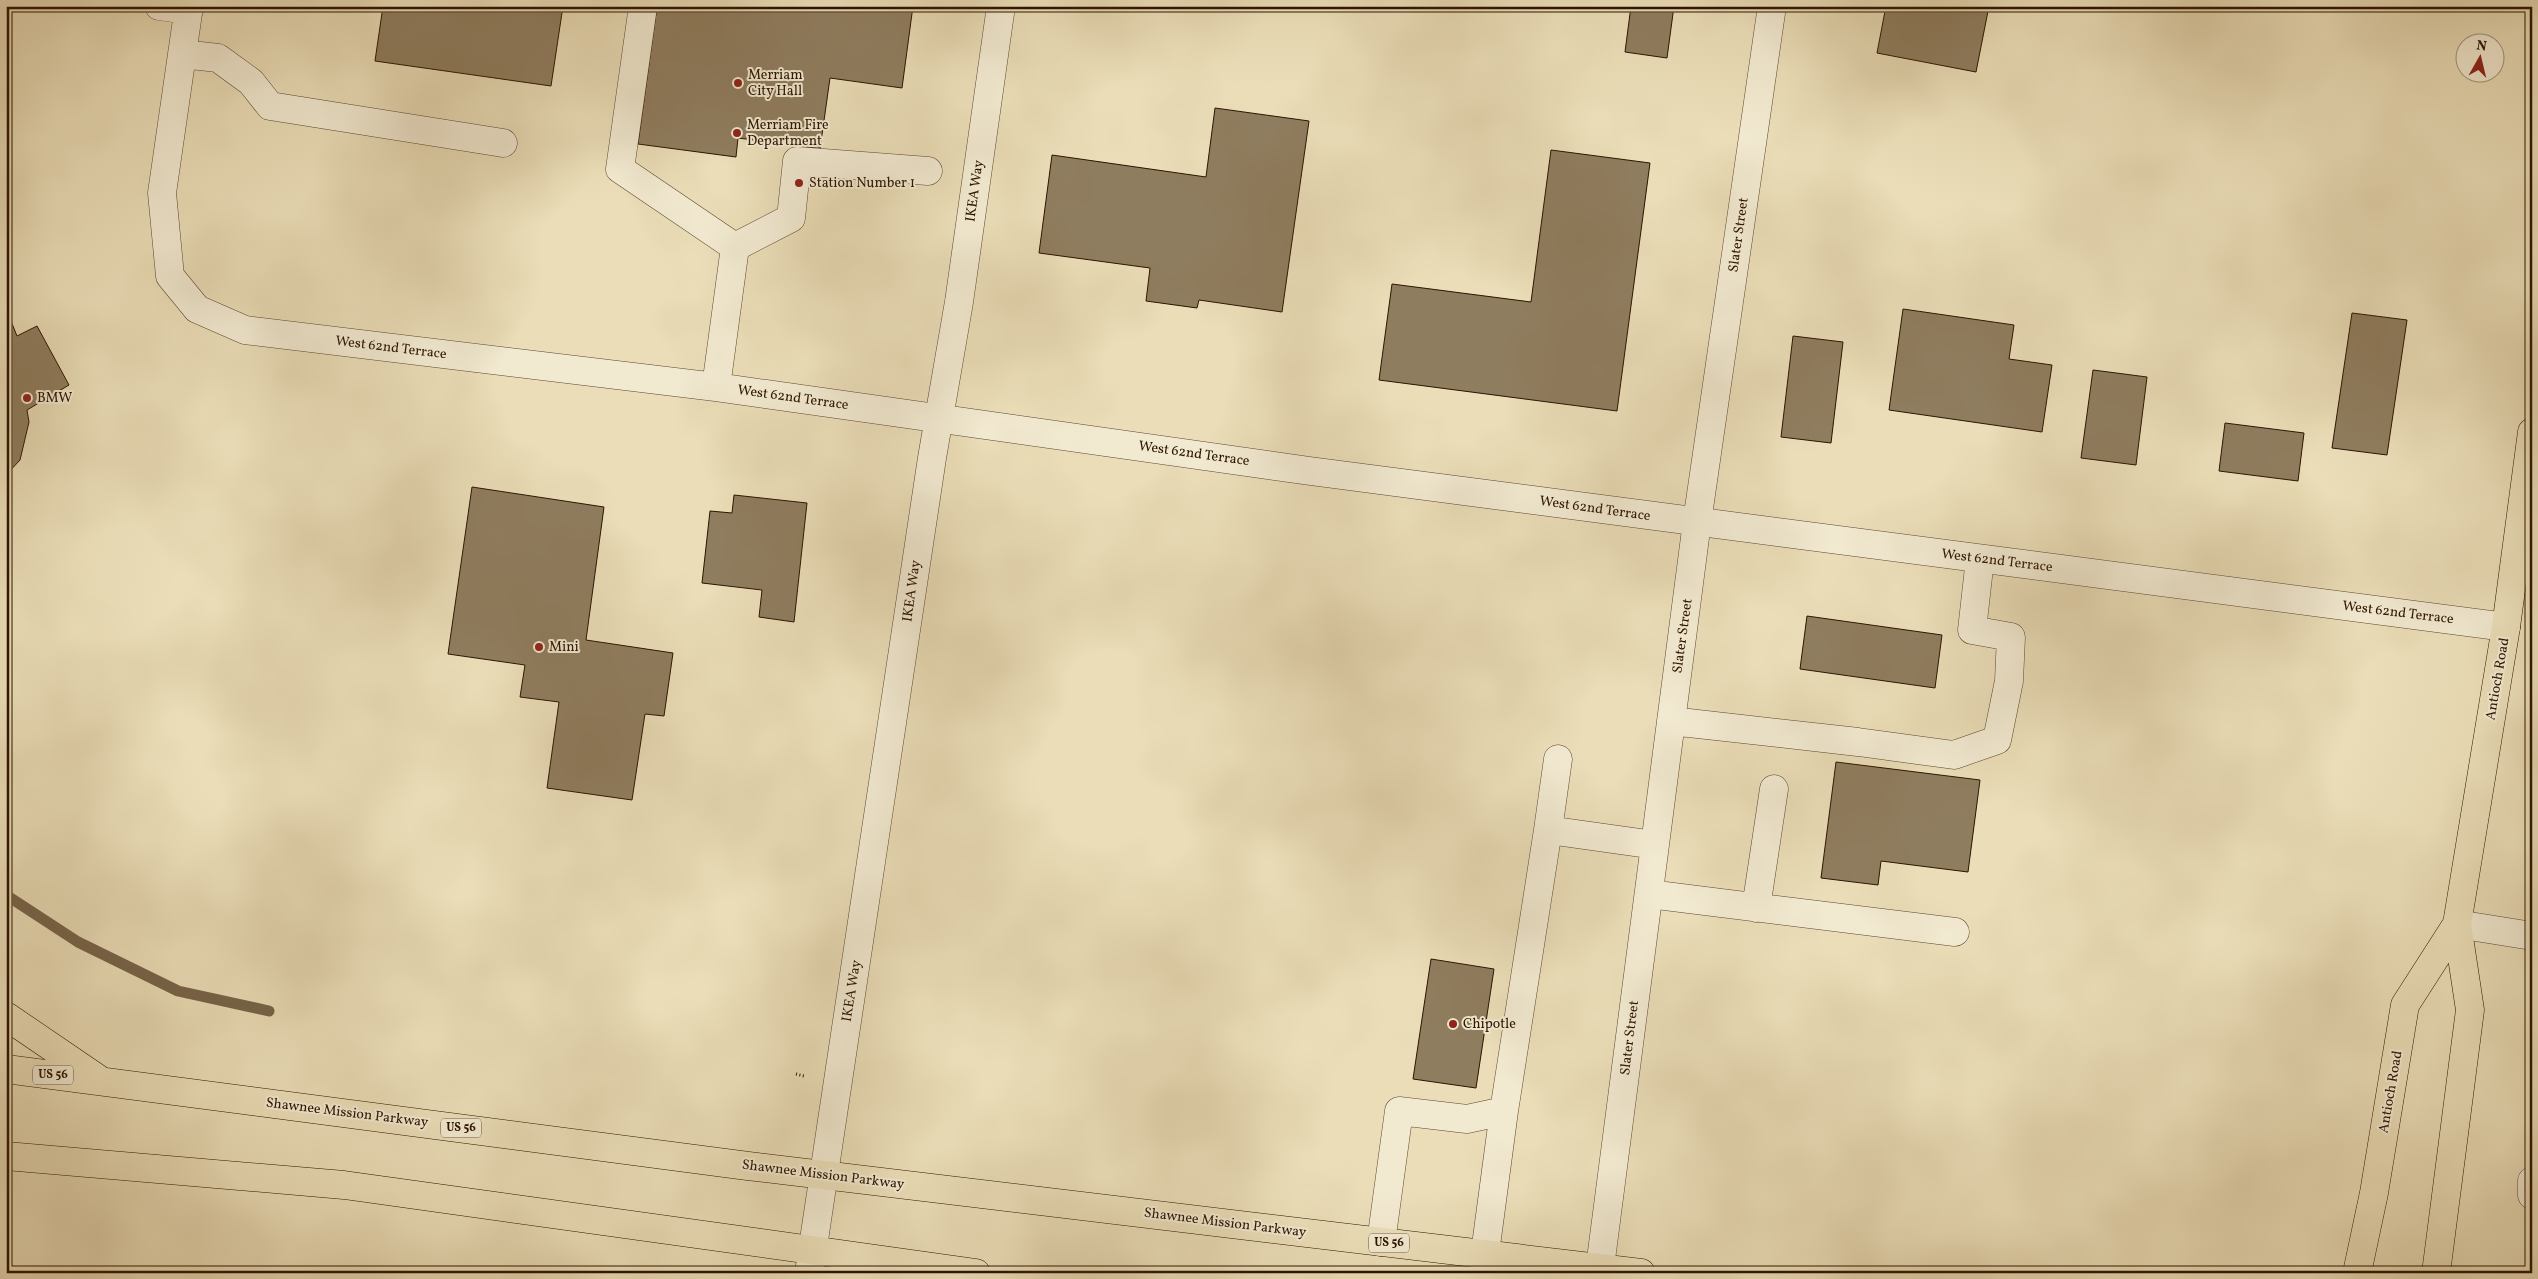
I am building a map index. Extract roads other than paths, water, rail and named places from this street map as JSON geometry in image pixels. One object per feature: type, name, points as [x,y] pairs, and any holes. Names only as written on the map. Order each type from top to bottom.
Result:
[{"type":"main road","name":"Antioch Road","points":[[2436,1273],[2470,1010],[2457,924],[2506,627],[2532,432]]},
{"type":"main road","name":"Antioch Road","points":[[2357,1273],[2374,1193],[2405,1005],[2457,924]]},
{"type":"main road","points":[[6,1016],[100,1081]]},
{"type":"main road","name":"Shawnee Mission Parkway","points":[[6,1069],[822,1175],[1485,1253],[1596,1270],[1641,1273]]},
{"type":"main road","points":[[6,1156],[344,1185],[811,1261],[976,1273]]},
{"type":"main road","points":[[6,1176],[47,1160]]},
{"type":"street","points":[[159,6],[189,8]]},
{"type":"street","points":[[643,6],[620,169],[735,247]]},
{"type":"street","name":"IKEA Way","points":[[811,1261],[822,1175],[959,302],[1001,6]]},
{"type":"street","name":"Slater Street","points":[[1596,1270],[1649,894],[1697,522],[1772,6]]},
{"type":"street","name":"West 62nd Terrace","points":[[189,8],[162,193],[170,276],[198,309],[245,330],[716,387],[939,420],[1697,522],[2506,627]]},
{"type":"street","points":[[182,54],[218,58],[251,82],[270,106],[503,143]]},
{"type":"street","points":[[735,247],[790,218],[797,161],[928,171]]},
{"type":"street","points":[[716,387],[735,247]]},
{"type":"street","points":[[1671,722],[1858,742],[1954,755],[1996,740],[2009,680],[2011,637],[1972,630],[1980,559]]},
{"type":"street","points":[[1485,1253],[1504,1111],[1558,759]]},
{"type":"street","points":[[1756,908],[1774,789]]},
{"type":"street","points":[[1548,830],[1655,845]]},
{"type":"street","points":[[1649,894],[1955,932]]},
{"type":"street","points":[[2457,924],[2532,936]]},
{"type":"street","points":[[1381,1242],[1398,1111],[1467,1119],[1504,1111]]},
{"type":"street","points":[[2532,1182],[2532,1195]]},
{"type":"waterway","points":[[6,895],[78,942],[178,991],[269,1011]]},
{"type":"place","name":"Merriam City Hall","points":[[738,83]]},
{"type":"place","name":"Merriam Fire Department","points":[[737,133]]},
{"type":"place","name":"Station Number 1","points":[[799,183]]},
{"type":"place","name":"BMW","points":[[27,398]]},
{"type":"place","name":"Mini","points":[[539,647]]},
{"type":"place","name":"Chipotle","points":[[1453,1024]]}]
